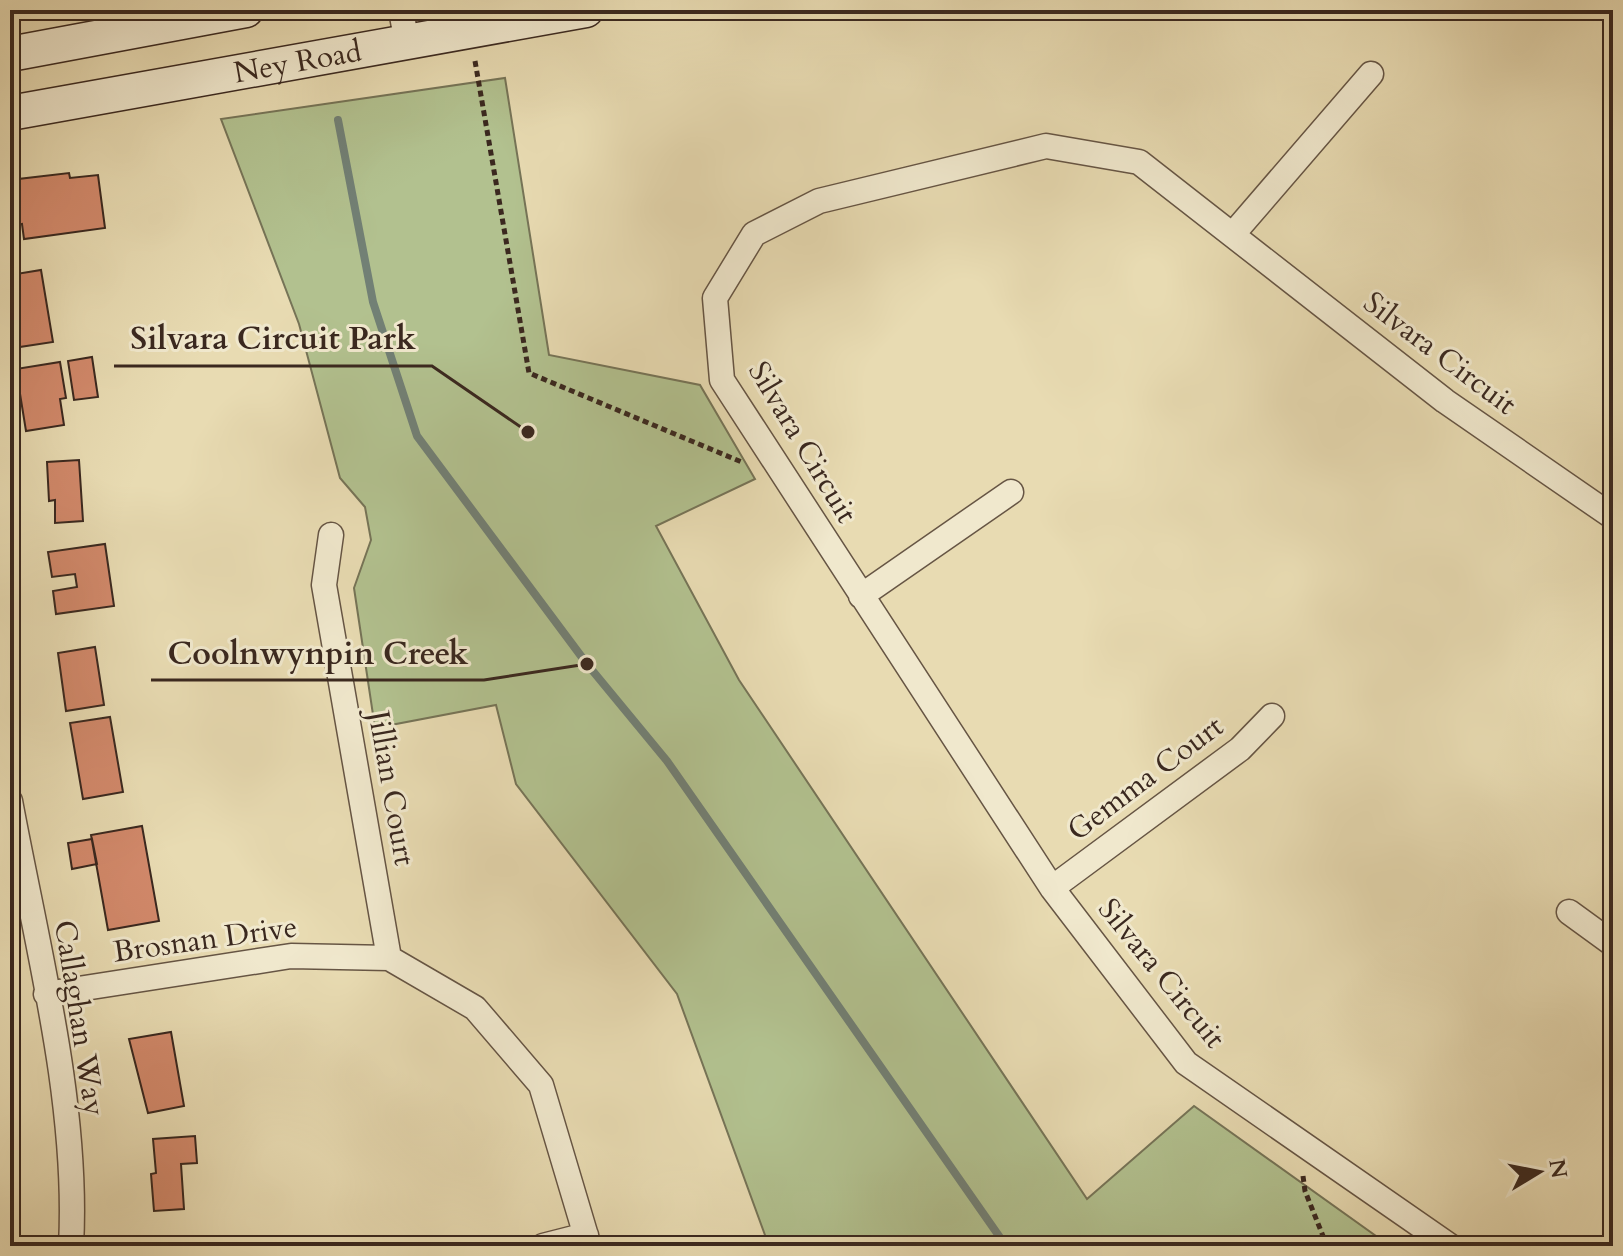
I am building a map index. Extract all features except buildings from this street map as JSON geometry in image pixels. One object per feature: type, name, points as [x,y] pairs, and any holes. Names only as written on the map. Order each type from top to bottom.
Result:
[{"type":"main road","name":"Ney Road","points":[[10,54],[246,10]]},
{"type":"main road","name":"Ney Road","points":[[10,113],[586,10]]},
{"type":"street","points":[[401,10],[407,44]]},
{"type":"street","points":[[1233,234],[1371,74]]},
{"type":"street","name":"Silvara Circuit","points":[[1450,1246],[1186,1063],[1052,888],[722,380],[715,298],[754,234],[819,201],[1046,146],[1139,162],[1445,401],[1613,517]]},
{"type":"street","points":[[861,596],[1011,492]]},
{"type":"street","name":"Jillian Court","points":[[331,535],[324,585],[389,958]]},
{"type":"street","name":"Gemma Court","points":[[1052,888],[1240,749],[1272,716]]},
{"type":"street","name":"Callaghan Way","points":[[10,801],[63,1096],[71,1181],[71,1246]]},
{"type":"street","points":[[1569,912],[1613,944]]},
{"type":"street","name":"Brosnan Drive","points":[[46,994],[291,956],[389,958],[475,1008],[541,1085],[588,1241]]},
{"type":"street","points":[[543,1246],[588,1241]]},
{"type":"path","points":[[10,16],[47,10]]},
{"type":"path","points":[[470,32],[529,373],[786,480]]},
{"type":"path","points":[[1308,1147],[1301,1167],[1305,1191],[1327,1246]]},
{"type":"green space","points":[[505,78],[549,355],[700,385],[755,479],[656,526],[739,680],[1087,1199],[1194,1106],[1390,1246],[769,1246],[677,994],[516,784],[496,705],[375,728],[354,588],[371,540],[365,507],[340,478],[299,324],[221,119]]},
{"type":"waterway","points":[[338,120],[373,302],[417,436],[587,664],[667,761],[1006,1246]]},
{"type":"place","name":"Silvara Circuit Park","points":[[528,432]]},
{"type":"place","name":"Coolnwynpin Creek","points":[[587,664]]}]
